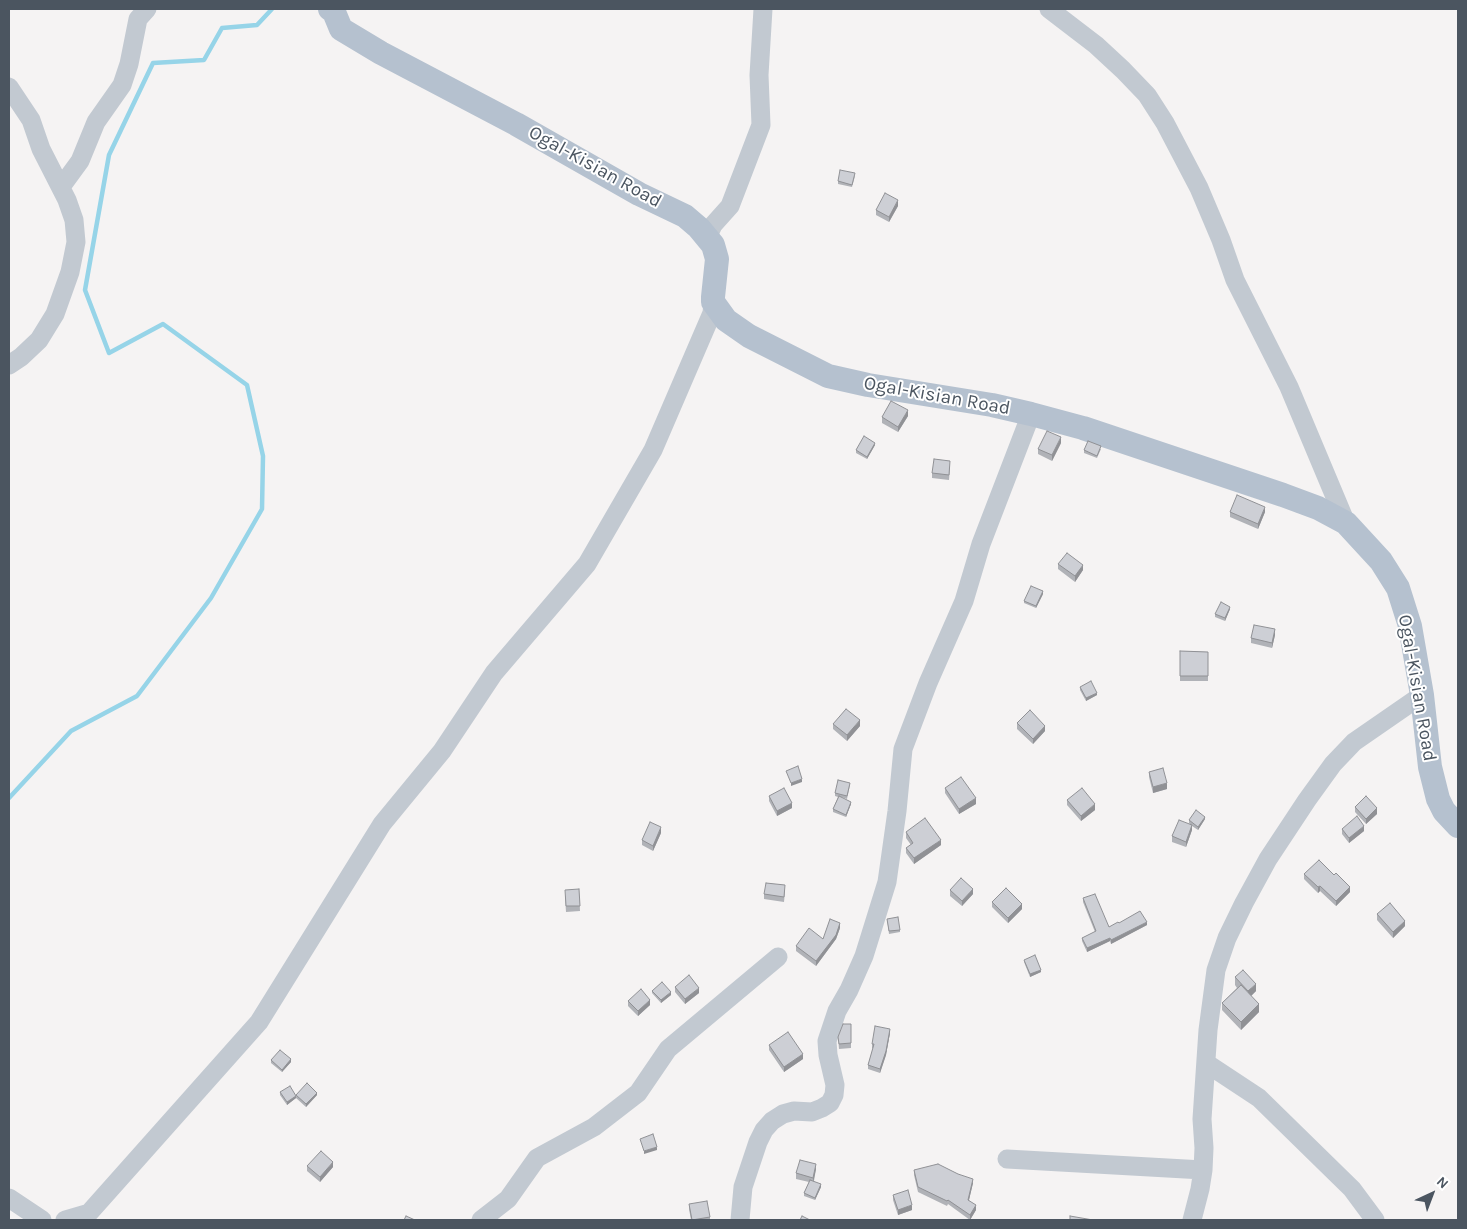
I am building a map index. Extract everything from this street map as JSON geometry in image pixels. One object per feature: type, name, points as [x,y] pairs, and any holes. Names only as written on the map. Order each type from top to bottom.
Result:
[{"type":"main road","name":"Ogal-Kisian Road","points":[[334,10],[341,29],[381,53],[516,124],[639,194],[685,216],[699,228],[713,245],[717,259],[713,302],[726,320],[749,336],[828,376],[868,385],[992,405],[1083,428],[1218,472],[1318,508],[1346,523],[1381,561],[1398,588],[1410,626],[1422,694],[1430,767],[1438,799],[1444,811],[1458,826]]},
{"type":"street","points":[[60,187],[80,161],[96,122],[122,84],[129,64],[138,20],[147,9]]},
{"type":"street","points":[[707,238],[713,225],[730,206],[761,125],[759,75],[763,9]]},
{"type":"street","points":[[1048,9],[1096,45],[1123,70],[1147,95],[1165,123],[1198,188],[1221,240],[1235,280],[1289,387],[1346,523]]},
{"type":"street","points":[[9,87],[30,120],[41,149],[67,200],[74,220],[76,242],[70,272],[55,314],[39,340],[21,357],[9,365]]},
{"type":"street","points":[[65,1220],[95,1217],[259,1022],[382,824],[442,751],[494,673],[587,564],[652,450],[712,313],[713,302]]},
{"type":"street","points":[[740,1220],[743,1187],[764,1130],[772,1121],[783,1114],[794,1111],[812,1112],[822,1108],[830,1103],[834,1095],[835,1085],[828,1055],[827,1041],[837,1011],[849,990],[864,956],[887,882],[903,749],[928,683],[964,601],[981,544],[1031,414]]},
{"type":"street","points":[[1192,1220],[1203,1170],[1202,1120],[1208,1030],[1216,970],[1227,938],[1268,858],[1307,800],[1338,759],[1354,742],[1422,694]]},
{"type":"street","points":[[481,1220],[508,1199],[537,1158],[594,1126],[638,1093],[668,1050],[778,957]]},
{"type":"street","points":[[1206,1063],[1259,1098],[1352,1189],[1375,1220]]},
{"type":"street","points":[[1007,1158],[1203,1170]]},
{"type":"street","points":[[9,1198],[42,1220]]},
{"type":"building","points":[[840,170],[855,173],[852,185],[838,181]]},
{"type":"building","points":[[885,193],[898,200],[889,217],[876,210]]},
{"type":"building","points":[[891,401],[908,410],[898,427],[882,417]]},
{"type":"building","points":[[1047,431],[1061,437],[1052,455],[1038,449]]},
{"type":"building","points":[[864,436],[875,443],[867,457],[856,450]]},
{"type":"building","points":[[1088,441],[1101,446],[1097,456],[1084,450]]},
{"type":"building","points":[[934,459],[950,461],[949,475],[932,473]]},
{"type":"building","points":[[1237,495],[1265,507],[1258,524],[1230,512]]},
{"type":"building","points":[[1067,553],[1083,565],[1075,576],[1058,564]]},
{"type":"building","points":[[1031,586],[1043,591],[1036,606],[1024,601]]},
{"type":"building","points":[[1221,602],[1230,607],[1225,618],[1215,614]]},
{"type":"building","points":[[1254,625],[1275,629],[1272,643],[1251,638]]},
{"type":"building","points":[[1180,651],[1208,652],[1208,676],[1180,676]]},
{"type":"building","points":[[1091,681],[1097,693],[1086,698],[1080,687]]},
{"type":"building","points":[[846,709],[860,720],[847,735],[833,724]]},
{"type":"building","points":[[1030,710],[1045,726],[1033,739],[1017,723]]},
{"type":"building","points":[[798,766],[802,779],[791,783],[786,771]]},
{"type":"building","points":[[1163,768],[1167,783],[1153,787],[1149,772]]},
{"type":"building","points":[[961,777],[976,798],[959,809],[945,788]]},
{"type":"building","points":[[838,780],[850,783],[847,796],[835,793]]},
{"type":"building","points":[[784,788],[792,803],[777,811],[769,796]]},
{"type":"building","points":[[1082,788],[1095,804],[1081,816],[1067,800]]},
{"type":"building","points":[[839,796],[851,802],[846,815],[833,809]]},
{"type":"building","points":[[1366,796],[1377,808],[1366,819],[1355,807]]},
{"type":"building","points":[[1196,810],[1205,817],[1198,827],[1189,820]]},
{"type":"building","points":[[1357,816],[1364,826],[1349,838],[1342,829]]},
{"type":"building","points":[[925,818],[941,840],[914,858],[906,848],[913,843],[906,832]]},
{"type":"building","points":[[1179,820],[1192,825],[1186,842],[1172,836]]},
{"type":"building","points":[[650,822],[661,827],[653,846],[642,840]]},
{"type":"building","points":[[1319,860],[1350,887],[1336,901],[1304,874]]},
{"type":"building","points":[[961,878],[973,889],[962,901],[950,890]]},
{"type":"building","points":[[766,883],[785,885],[784,897],[764,894]]},
{"type":"building","points":[[1006,888],[1022,904],[1008,918],[992,902]]},
{"type":"building","points":[[579,889],[580,906],[566,906],[565,890]]},
{"type":"building","points":[[1095,894],[1109,927],[1140,911],[1147,922],[1111,940],[1110,938],[1087,948],[1082,938],[1096,931],[1083,898]]},
{"type":"building","points":[[1390,903],[1405,921],[1393,932],[1377,914]]},
{"type":"building","points":[[898,917],[900,930],[889,931],[887,919]]},
{"type":"building","points":[[830,919],[840,923],[836,935],[816,961],[796,946],[809,928],[823,939]]},
{"type":"building","points":[[1035,955],[1041,970],[1030,974],[1024,960]]},
{"type":"building","points":[[1243,970],[1256,984],[1248,991],[1235,977]]},
{"type":"building","points":[[689,975],[699,988],[685,999],[675,987]]},
{"type":"building","points":[[662,982],[671,992],[661,1000],[652,991]]},
{"type":"building","points":[[1241,985],[1259,1004],[1241,1022],[1222,1003]]},
{"type":"building","points":[[641,989],[650,1000],[638,1011],[628,1001]]},
{"type":"building","points":[[843,1024],[851,1024],[851,1043],[839,1044],[838,1037]]},
{"type":"building","points":[[875,1026],[890,1029],[880,1069],[868,1065],[874,1044],[872,1044]]},
{"type":"building","points":[[788,1032],[803,1054],[784,1067],[769,1045]]},
{"type":"building","points":[[280,1050],[291,1059],[282,1070],[271,1060]]},
{"type":"building","points":[[307,1083],[317,1093],[306,1104],[296,1095]]},
{"type":"building","points":[[290,1086],[296,1096],[287,1102],[280,1092]]},
{"type":"building","points":[[653,1134],[657,1147],[644,1151],[640,1139]]},
{"type":"building","points":[[321,1151],[333,1162],[320,1177],[307,1166]]},
{"type":"building","points":[[800,1160],[816,1164],[813,1178],[796,1173]]},
{"type":"building","points":[[938,1164],[973,1179],[968,1200],[976,1205],[970,1215],[948,1200],[918,1187],[914,1170]]},
{"type":"building","points":[[810,1180],[821,1184],[815,1198],[804,1193]]},
{"type":"building","points":[[908,1190],[912,1205],[898,1210],[893,1195]]},
{"type":"building","points":[[707,1201],[710,1217],[692,1220],[689,1204]]},
{"type":"building","points":[[406,1216],[415,1220],[404,1220]]},
{"type":"building","points":[[802,1216],[810,1220],[800,1220]]},
{"type":"building","points":[[1070,1216],[1093,1220],[1070,1220]]},
{"type":"waterway","points":[[9,798],[71,731],[137,696],[211,598],[262,509],[263,456],[247,385],[163,324],[109,353],[85,290],[109,155],[153,63],[204,60],[222,28],[257,25],[272,9]]}]
